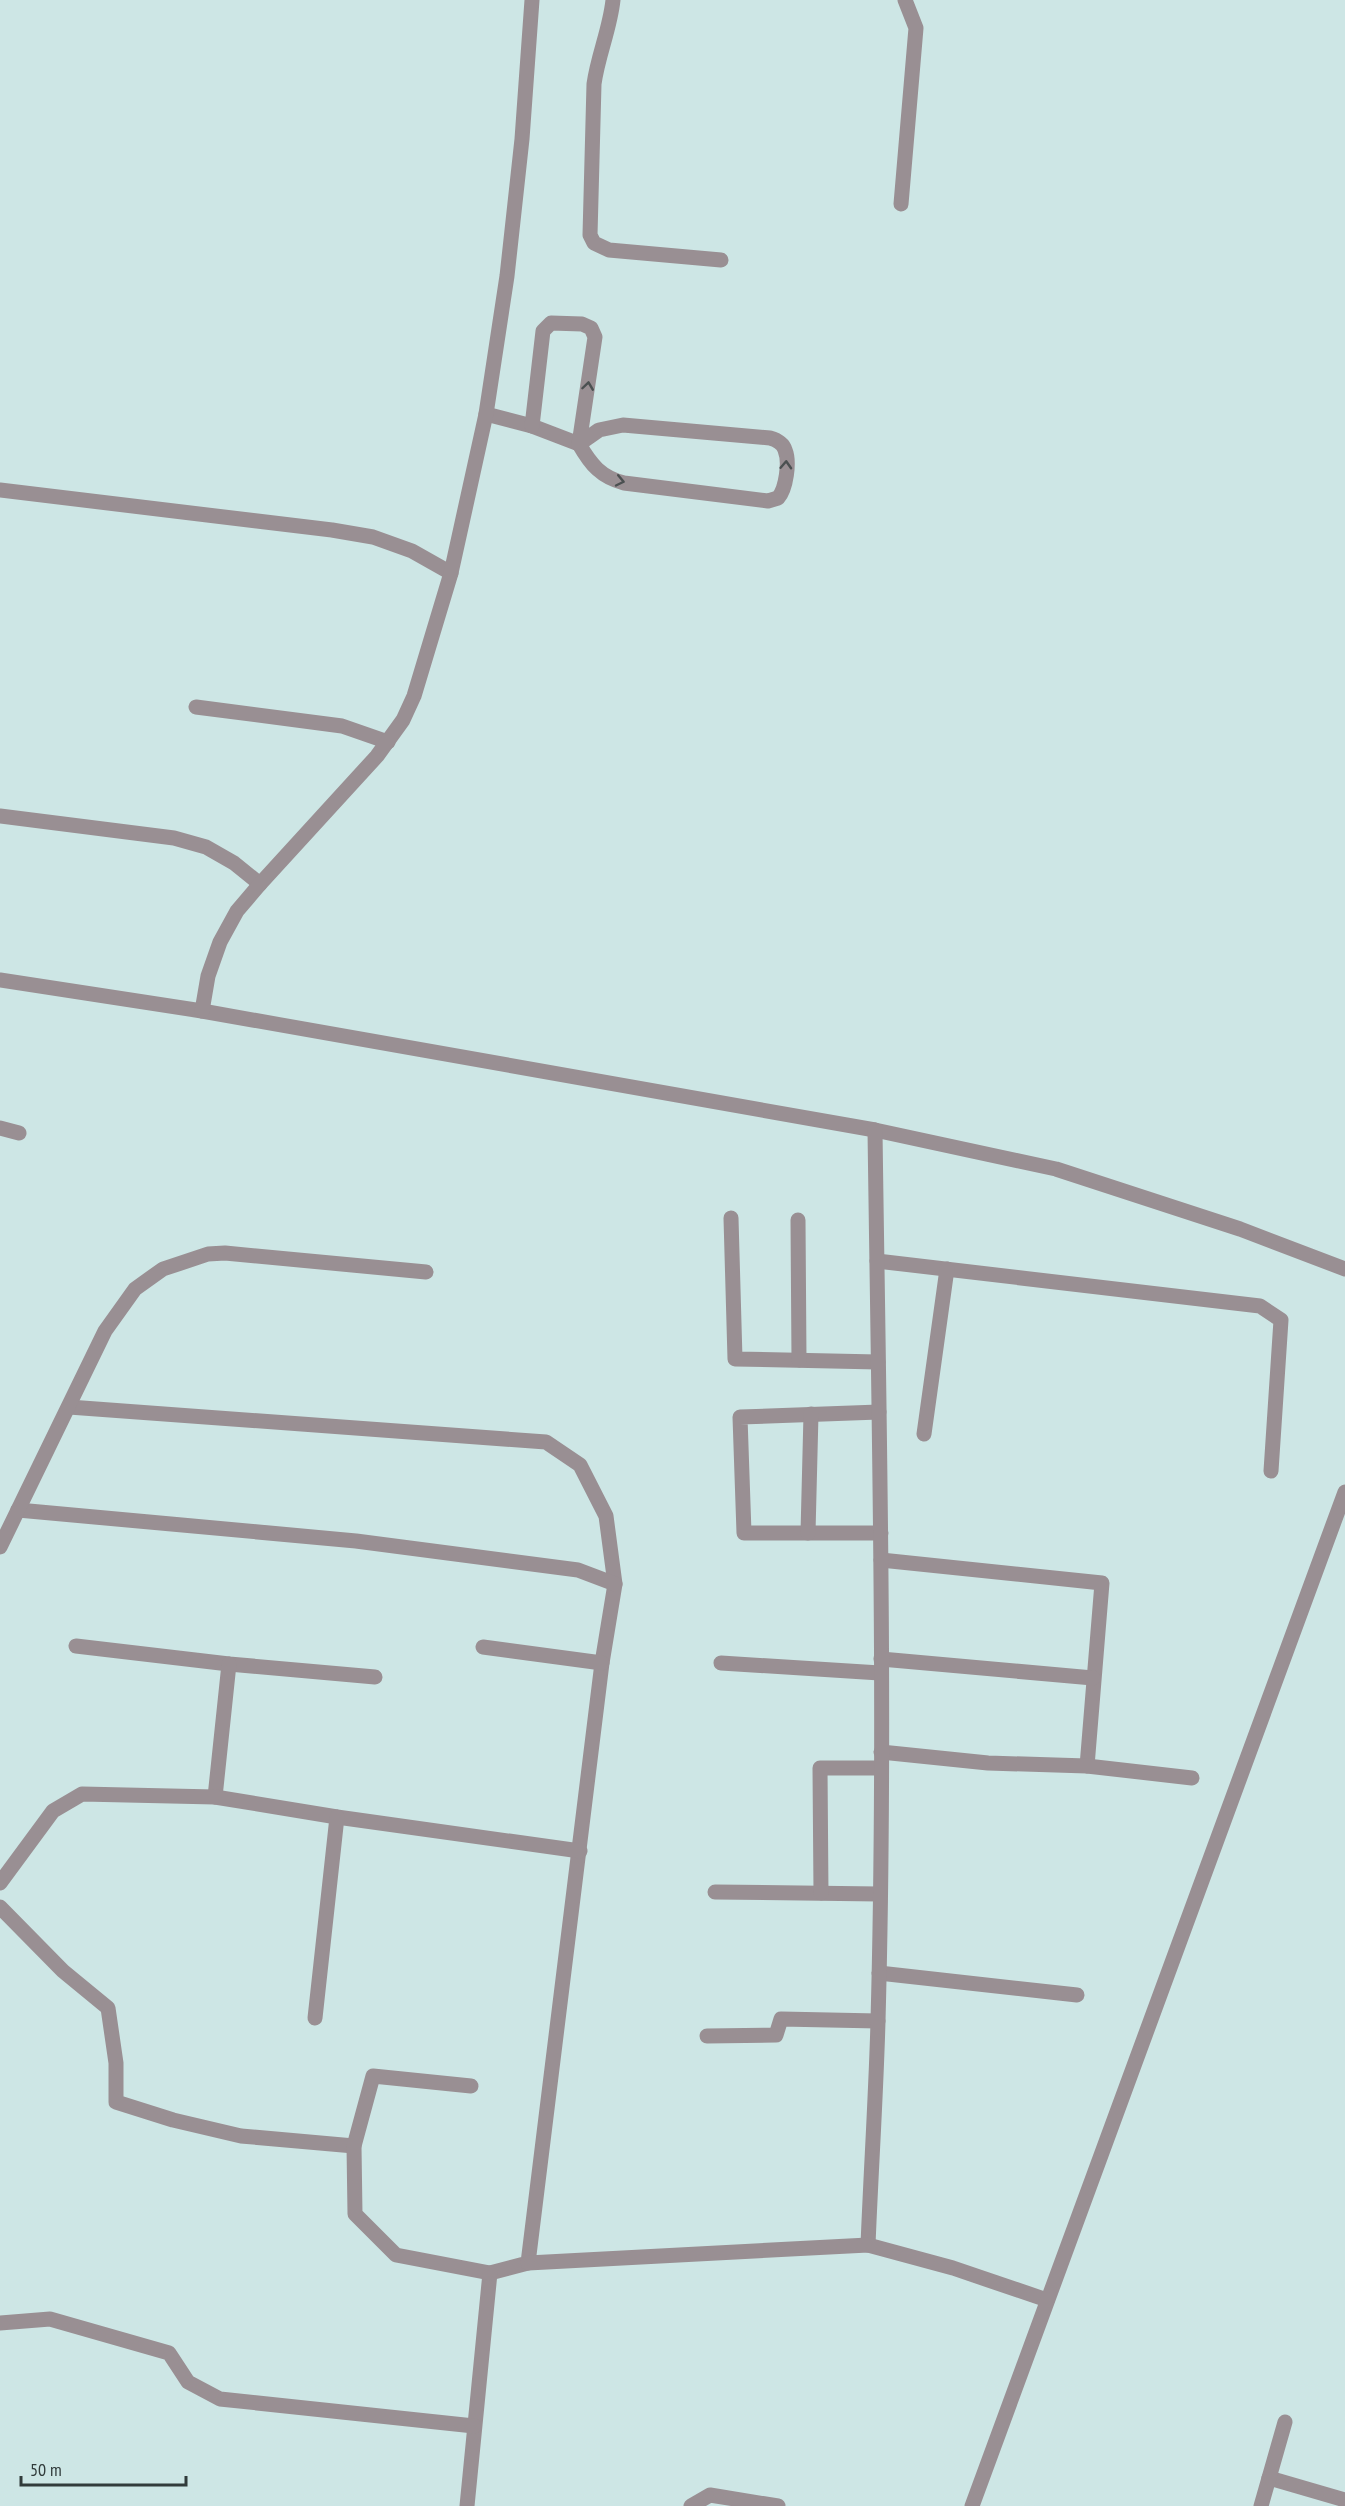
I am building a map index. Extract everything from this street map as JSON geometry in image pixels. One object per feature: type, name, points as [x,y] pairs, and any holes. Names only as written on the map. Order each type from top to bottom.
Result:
[{"type":"lane","points":[[202,1011],[208,975],[220,942],[237,911],[388,741],[403,720],[414,696],[451,573],[486,414],[510,253],[522,139],[532,0]]},
{"type":"lane","points":[[613,0],[609,24],[596,65],[594,84],[590,235],[594,243],[609,250],[721,260]]},
{"type":"lane","points":[[901,204],[916,28],[902,3]]},
{"type":"lane","points":[[532,426],[543,331],[546,326],[557,322],[587,325],[595,337],[579,444]]},
{"type":"lane","points":[[486,414],[532,426],[579,444],[597,471],[610,479],[624,483],[768,501],[778,498],[784,489],[786,450],[777,440],[770,438],[623,425],[599,429],[579,444]]},
{"type":"lane","points":[[0,490],[332,530],[373,537],[412,551],[451,573]]},
{"type":"lane","points":[[196,707],[342,726],[388,741]]},
{"type":"lane","points":[[0,816],[174,838],[215,852],[234,863],[260,884]]},
{"type":"lane","points":[[0,980],[202,1011],[874,1130],[1056,1169],[1239,1229],[1345,1269]]},
{"type":"lane","points":[[0,1128],[19,1134]]},
{"type":"lane","points":[[868,2245],[878,2021],[881,1768],[881,1560],[874,1130]]},
{"type":"lane","points":[[731,1218],[735,1359],[878,1362]]},
{"type":"lane","points":[[798,1220],[799,1360]]},
{"type":"lane","points":[[0,1547],[105,1332],[135,1289],[163,1269],[208,1254],[225,1253],[426,1272]]},
{"type":"lane","points":[[877,1261],[1260,1306],[1281,1320],[1271,1471]]},
{"type":"lane","points":[[924,1434],[947,1269]]},
{"type":"lane","points":[[69,1407],[546,1442],[580,1465],[606,1516],[615,1584],[602,1664],[528,2263]]},
{"type":"lane","points":[[879,1412],[740,1417],[744,1533],[880,1533]]},
{"type":"lane","points":[[808,1533],[811,1414]]},
{"type":"lane","points":[[972,2506],[1345,1492]]},
{"type":"lane","points":[[18,1510],[356,1541],[578,1570],[615,1584]]},
{"type":"lane","points":[[881,1560],[1102,1583],[1087,1766]]},
{"type":"lane","points":[[76,1646],[229,1664],[375,1677]]},
{"type":"lane","points":[[483,1647],[602,1664]]},
{"type":"lane","points":[[215,1797],[229,1664]]},
{"type":"lane","points":[[721,1664],[881,1666],[1093,1678]]},
{"type":"lane","points":[[881,1752],[988,1763],[1087,1766],[1192,1778]]},
{"type":"lane","points":[[821,1893],[820,1768],[881,1768]]},
{"type":"lane","points":[[0,1883],[53,1810],[82,1794],[215,1797],[337,1817],[580,1851]]},
{"type":"lane","points":[[315,2018],[337,1817]]},
{"type":"lane","points":[[716,1892],[879,1894]]},
{"type":"lane","points":[[0,1907],[63,1971],[108,2008],[116,2063],[116,2102],[173,2120],[241,2136],[354,2146]]},
{"type":"lane","points":[[879,1973],[1077,1995]]},
{"type":"lane","points":[[708,2036],[776,2035],[781,2019],[878,2021]]},
{"type":"lane","points":[[471,2086],[373,2076],[354,2146],[355,2214],[396,2255],[490,2273],[528,2263],[868,2245],[953,2268],[1047,2300]]},
{"type":"lane","points":[[467,2506],[490,2273]]},
{"type":"lane","points":[[0,2324],[50,2319],[169,2353],[188,2382],[220,2399],[474,2426]]},
{"type":"lane","points":[[1261,2506],[1285,2422]]},
{"type":"lane","points":[[1269,2478],[1345,2500]]},
{"type":"lane","points":[[692,2506],[710,2494],[778,2506]]}]
